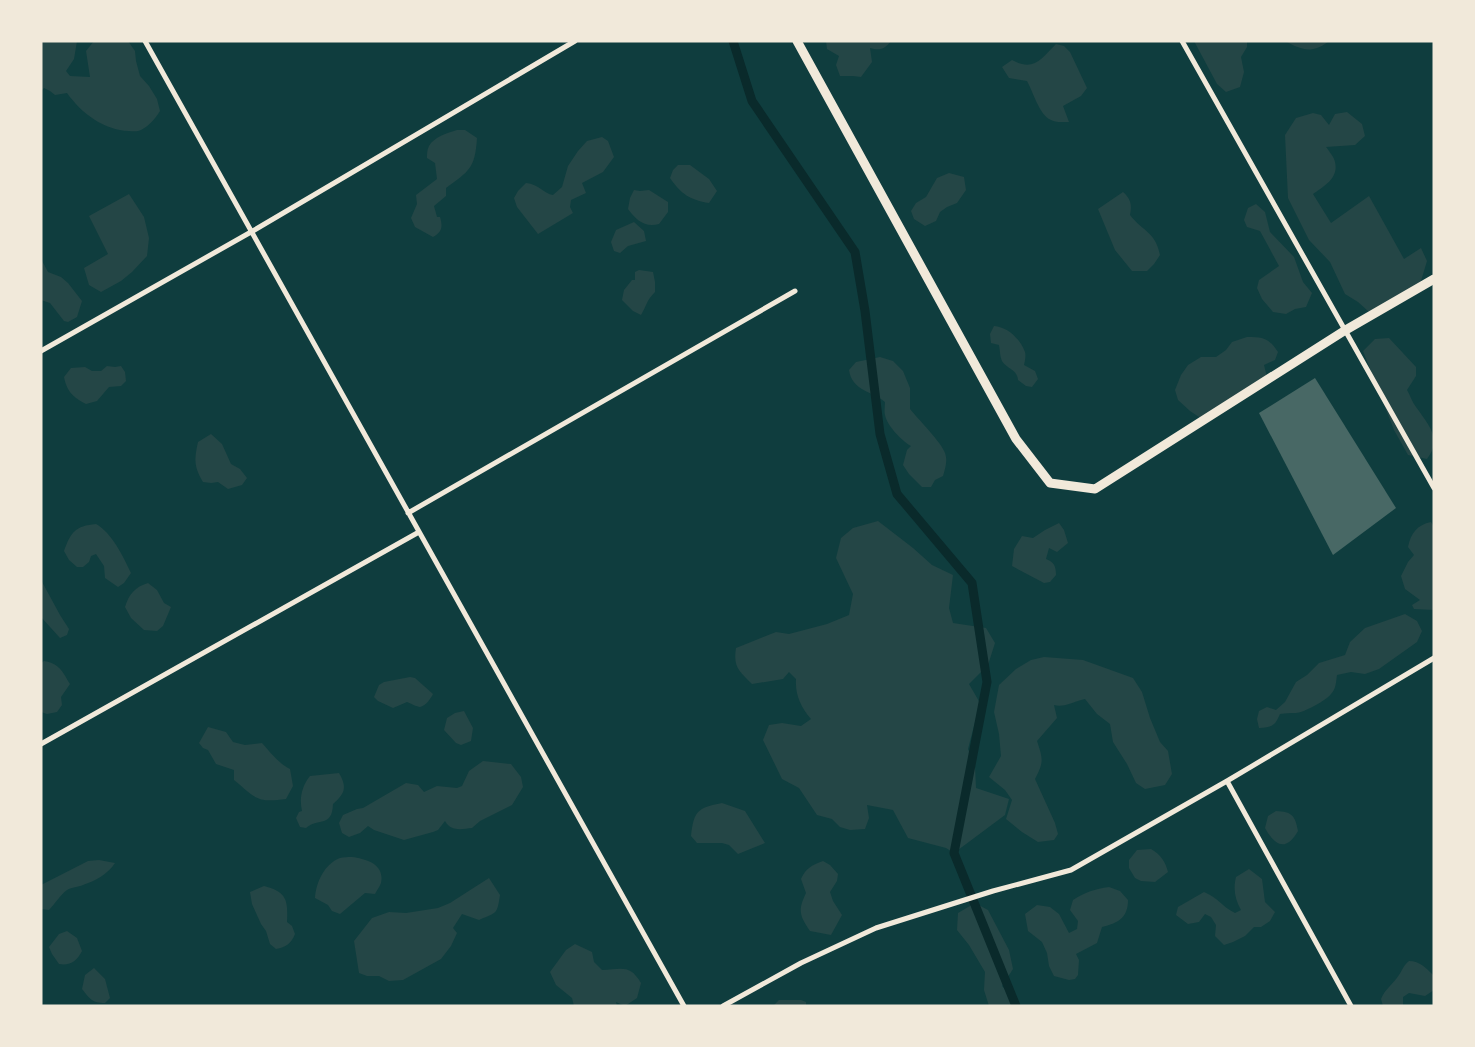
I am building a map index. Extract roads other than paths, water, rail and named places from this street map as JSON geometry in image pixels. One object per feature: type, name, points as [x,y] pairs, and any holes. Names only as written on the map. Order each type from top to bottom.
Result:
[{"type":"street","points":[[145,41],[684,1006]]},
{"type":"street","points":[[41,352],[251,232],[575,41]]},
{"type":"street","points":[[798,41],[1016,439],[1050,483],[1095,489],[1344,331],[1434,279]]},
{"type":"street","points":[[1182,41],[1434,488]]},
{"type":"street","points":[[408,513],[796,291]]},
{"type":"street","points":[[41,744],[419,532]]},
{"type":"street","points":[[723,1006],[801,963],[876,928],[952,903],[1071,870],[1227,781],[1434,658]]},
{"type":"street","points":[[1227,781],[1351,1006]]},
{"type":"waterway","points":[[733,41],[752,101],[855,252],[865,311],[880,434],[897,494],[972,583],[987,682],[954,853],[1016,1006]]}]
